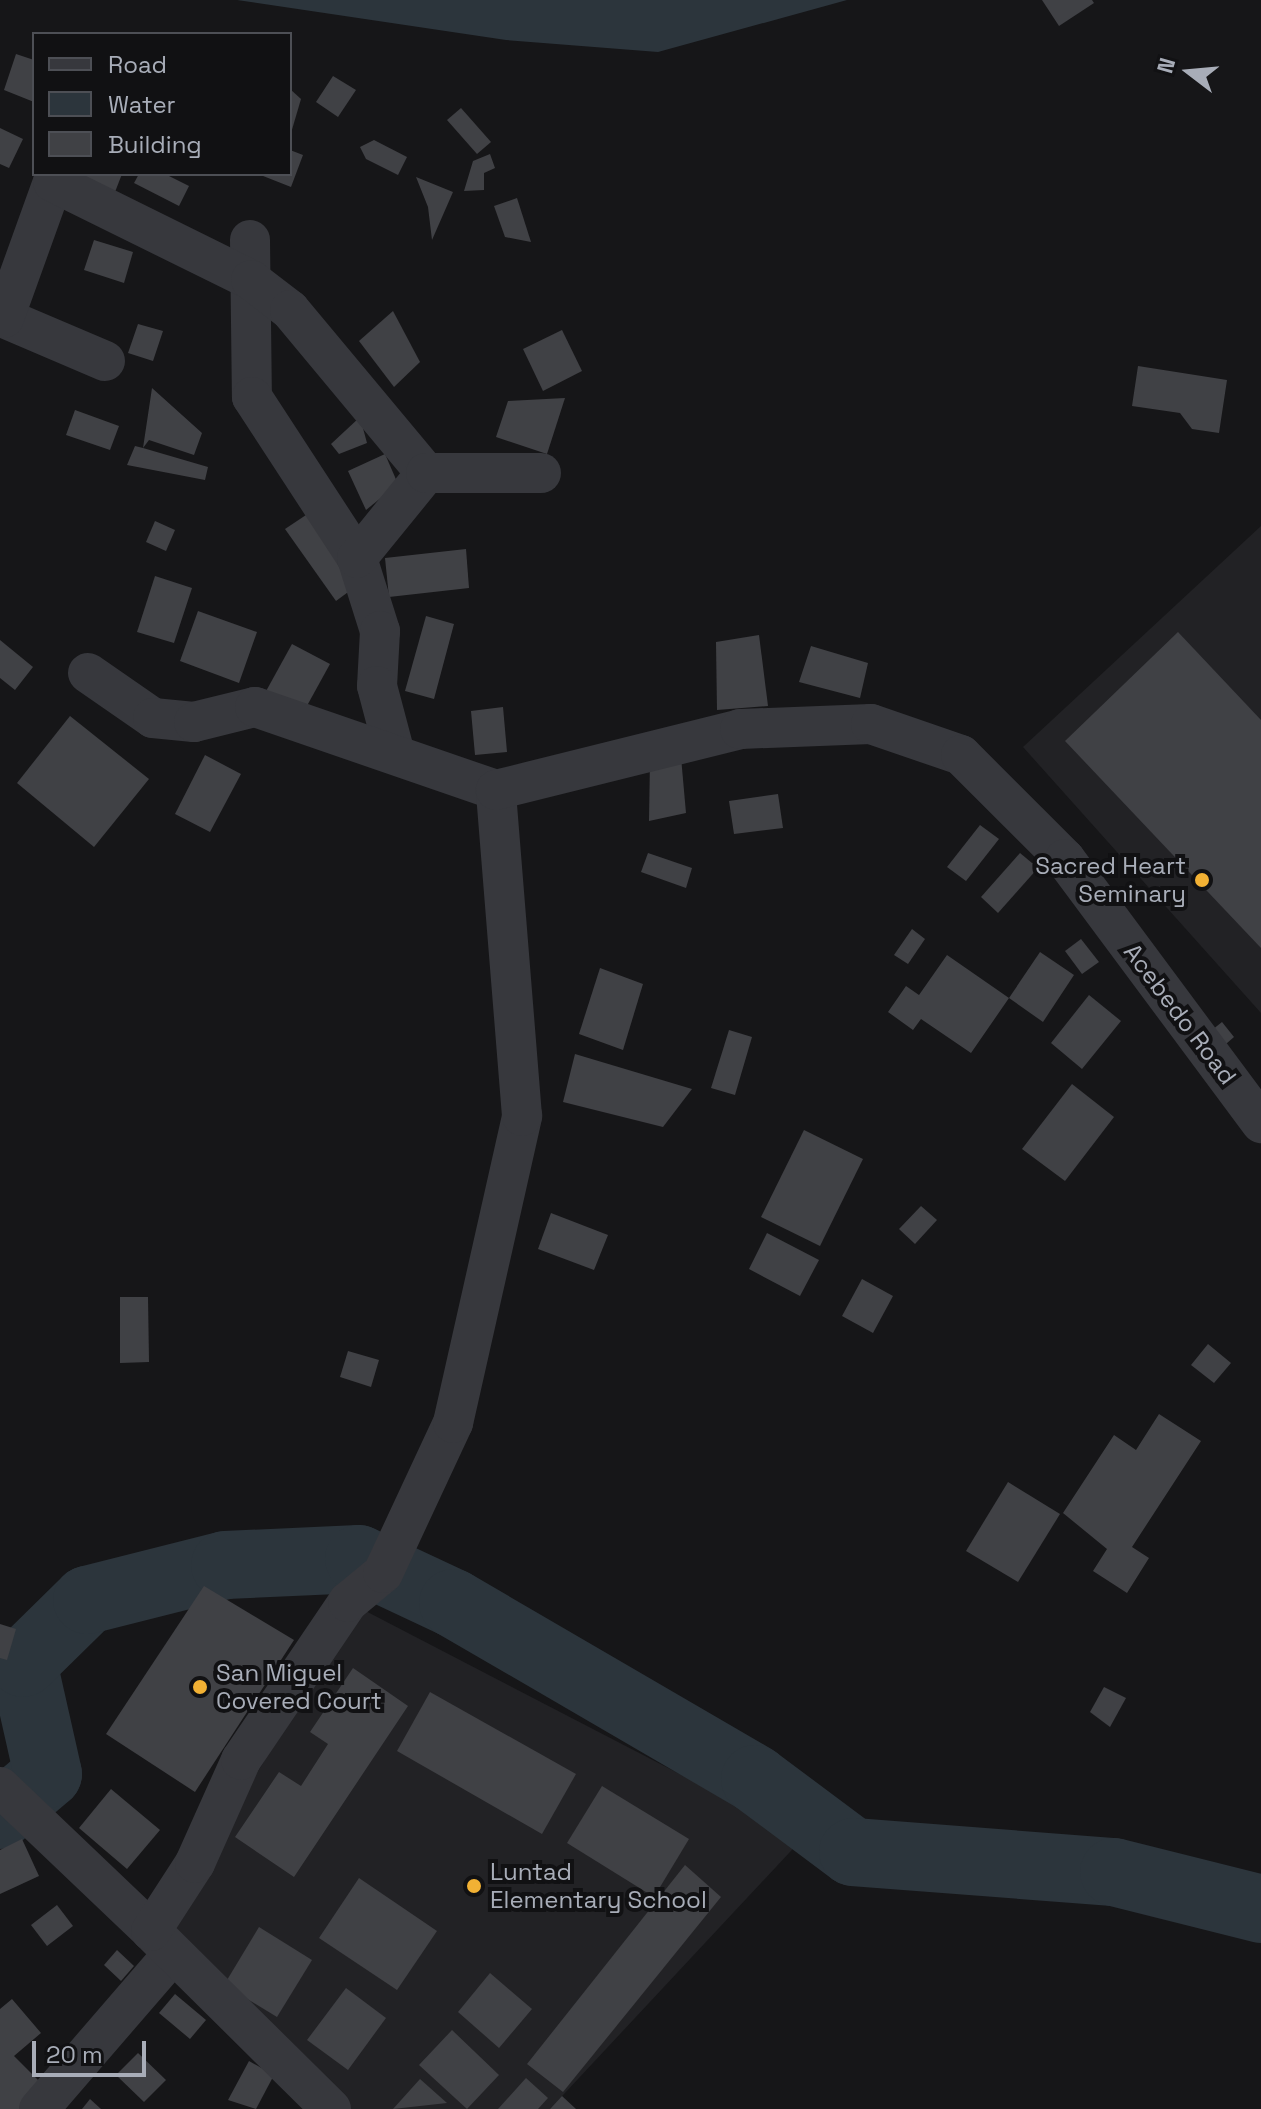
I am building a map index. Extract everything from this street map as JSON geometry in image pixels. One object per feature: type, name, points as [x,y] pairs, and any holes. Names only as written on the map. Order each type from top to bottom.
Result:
[{"type":"street","points":[[105,361],[4,318],[53,182],[251,280],[290,310],[426,473]]},
{"type":"street","points":[[250,240],[252,397],[357,558],[380,631],[377,686],[395,754]]},
{"type":"street","points":[[426,473],[541,473]]},
{"type":"street","points":[[357,558],[426,473]]},
{"type":"street","points":[[39,2109],[162,1943],[241,1760],[348,1602],[383,1573],[453,1423],[522,1116],[496,790],[255,707],[194,722],[153,718],[88,673]]},
{"type":"street","name":"Acebedo Road","points":[[496,790],[740,729],[871,724],[961,755],[1065,859],[1261,1123]]},
{"type":"street","points":[[0,1787],[331,2109]]},
{"type":"shaded area","name":"Sacred Heart Seminary","points":[[1261,526],[1261,1013],[1023,747]]},
{"type":"shaded area","name":"Luntad Elementary School","points":[[356,1606],[803,1838],[550,2109],[340,2109],[161,1935]]},
{"type":"water","points":[[237,0],[847,0],[658,52],[506,40]]},
{"type":"building","points":[[1042,0],[1092,0],[1094,3],[1059,26]]},
{"type":"building","points":[[16,54],[32,59],[32,101],[4,90]]},
{"type":"building","points":[[333,76],[356,90],[338,117],[316,102]]},
{"type":"building","points":[[292,91],[301,99],[292,130]]},
{"type":"building","points":[[461,108],[491,142],[477,154],[447,120]]},
{"type":"building","points":[[0,128],[23,139],[9,168],[0,164]]},
{"type":"building","points":[[374,140],[407,157],[398,175],[366,159],[360,147]]},
{"type":"building","points":[[292,151],[303,155],[291,187],[263,176],[292,176]]},
{"type":"building","points":[[490,154],[495,168],[484,173],[484,190],[464,191],[473,161]]},
{"type":"building","points":[[84,176],[121,176],[115,192]]},
{"type":"building","points":[[138,176],[169,176],[189,186],[179,206],[134,183]]},
{"type":"building","points":[[416,177],[453,192],[432,240],[428,207]]},
{"type":"building","points":[[517,198],[531,242],[505,237],[494,206]]},
{"type":"building","points":[[94,240],[133,252],[124,283],[84,270]]},
{"type":"building","points":[[393,311],[420,362],[394,387],[359,341]]},
{"type":"building","points":[[138,324],[163,331],[153,361],[128,353]]},
{"type":"building","points":[[562,330],[582,371],[543,391],[523,349]]},
{"type":"building","points":[[1138,366],[1227,380],[1219,433],[1192,429],[1180,413],[1132,406]]},
{"type":"building","points":[[152,388],[202,433],[194,455],[149,440],[143,448]]},
{"type":"building","points":[[565,398],[547,454],[496,437],[508,401]]},
{"type":"building","points":[[75,410],[119,426],[110,450],[66,435]]},
{"type":"building","points":[[360,417],[367,443],[339,454],[331,444]]},
{"type":"building","points":[[135,446],[208,467],[205,480],[127,465]]},
{"type":"building","points":[[385,454],[398,484],[366,510],[348,471]]},
{"type":"building","points":[[309,513],[359,584],[336,601],[285,529]]},
{"type":"building","points":[[155,521],[175,530],[166,551],[146,542]]},
{"type":"building","points":[[466,549],[469,588],[389,597],[385,558]]},
{"type":"building","points":[[155,576],[192,588],[174,643],[137,632]]},
{"type":"building","points":[[198,611],[257,632],[239,683],[180,661]]},
{"type":"building","points":[[426,616],[454,624],[434,699],[405,691]]},
{"type":"building","points":[[1178,632],[1261,720],[1261,948],[1065,741]]},
{"type":"building","points":[[759,635],[768,706],[717,710],[716,642]]},
{"type":"building","points":[[0,640],[33,667],[15,690],[0,678]]},
{"type":"building","points":[[292,644],[330,664],[303,713],[265,693]]},
{"type":"building","points":[[811,646],[868,663],[860,698],[799,682]]},
{"type":"building","points":[[503,707],[507,752],[475,755],[471,711]]},
{"type":"building","points":[[70,716],[149,779],[94,847],[17,783]]},
{"type":"building","points":[[205,755],[241,774],[210,832],[175,814]]},
{"type":"building","points":[[681,757],[686,813],[649,821],[650,761]]},
{"type":"building","points":[[778,794],[783,828],[734,834],[729,801]]},
{"type":"building","points":[[980,825],[999,839],[966,881],[947,867]]},
{"type":"building","points":[[648,853],[692,868],[686,888],[641,872]]},
{"type":"building","points":[[1020,853],[1038,868],[998,913],[981,897]]},
{"type":"building","points":[[912,929],[925,939],[908,964],[894,955]]},
{"type":"building","points":[[1081,939],[1099,962],[1082,974],[1065,951]]},
{"type":"building","points":[[1040,952],[1074,975],[1043,1022],[1009,998]]},
{"type":"building","points":[[947,955],[1009,998],[971,1053],[921,1019],[913,1030],[888,1012],[906,986],[919,995]]},
{"type":"building","points":[[600,968],[643,984],[623,1050],[579,1034]]},
{"type":"building","points":[[1089,995],[1121,1021],[1082,1069],[1051,1043]]},
{"type":"building","points":[[1222,1022],[1234,1037],[1219,1050],[1207,1034]]},
{"type":"building","points":[[729,1030],[752,1037],[735,1095],[711,1088]]},
{"type":"building","points":[[575,1054],[692,1089],[663,1127],[563,1102]]},
{"type":"building","points":[[1072,1084],[1114,1117],[1065,1181],[1022,1149]]},
{"type":"building","points":[[804,1130],[863,1159],[820,1246],[761,1217]]},
{"type":"building","points":[[921,1206],[937,1220],[915,1244],[899,1229]]},
{"type":"building","points":[[551,1213],[608,1235],[594,1270],[538,1249]]},
{"type":"building","points":[[767,1233],[819,1260],[800,1296],[749,1269]]},
{"type":"building","points":[[862,1279],[893,1296],[873,1333],[842,1316]]},
{"type":"building","points":[[120,1297],[148,1297],[149,1362],[120,1363]]},
{"type":"building","points":[[1208,1344],[1231,1363],[1214,1383],[1191,1365]]},
{"type":"building","points":[[348,1351],[379,1360],[371,1387],[340,1377]]},
{"type":"building","points":[[1159,1414],[1201,1441],[1132,1547],[1149,1558],[1127,1593],[1093,1571],[1107,1549],[1063,1513],[1114,1435],[1136,1450]]},
{"type":"building","points":[[1008,1482],[1060,1514],[1018,1582],[966,1551]]},
{"type":"building","name":"San Miguel Covered Court","points":[[204,1586],[294,1640],[195,1792],[106,1734]]},
{"type":"building","points":[[0,1624],[16,1629],[7,1660],[0,1658]]},
{"type":"building","points":[[353,1668],[408,1706],[294,1877],[235,1837],[279,1772],[301,1786],[328,1744],[310,1732]]},
{"type":"building","points":[[1104,1687],[1126,1698],[1110,1727],[1090,1712]]},
{"type":"building","points":[[430,1692],[576,1774],[542,1834],[397,1751]]},
{"type":"building","points":[[602,1786],[689,1839],[654,1897],[567,1843]]},
{"type":"building","points":[[111,1789],[160,1830],[127,1869],[79,1828]]},
{"type":"building","points":[[22,1839],[39,1876],[0,1894],[0,1850]]},
{"type":"building","points":[[685,1865],[721,1897],[563,2092],[527,2064]]},
{"type":"building","points":[[359,1878],[437,1931],[397,1990],[319,1938]]},
{"type":"building","points":[[57,1905],[73,1926],[47,1946],[31,1925]]},
{"type":"building","points":[[259,1927],[312,1960],[277,2017],[224,1985]]},
{"type":"building","points":[[117,1950],[134,1966],[121,1981],[104,1965]]},
{"type":"building","points":[[490,1973],[532,2009],[499,2048],[458,2012]]},
{"type":"building","points":[[346,1988],[386,2018],[348,2070],[307,2040]]},
{"type":"building","points":[[175,1994],[206,2020],[190,2039],[159,2013]]},
{"type":"building","points":[[12,1999],[41,2033],[14,2056],[44,2086],[21,2109],[0,2109],[0,2009]]},
{"type":"building","points":[[452,2030],[499,2075],[467,2109],[419,2065]]},
{"type":"building","points":[[138,2053],[166,2080],[144,2102],[116,2075]]},
{"type":"building","points":[[249,2061],[274,2075],[256,2109],[228,2100]]},
{"type":"building","points":[[526,2078],[548,2098],[538,2109],[498,2109]]},
{"type":"building","points":[[420,2079],[447,2103],[393,2109]]},
{"type":"building","points":[[562,2096],[576,2109],[550,2109]]},
{"type":"building","points":[[90,2099],[101,2109],[82,2109]]},
{"type":"waterway","points":[[0,1815],[48,1774],[23,1663],[87,1600],[225,1565],[359,1559],[453,1603],[755,1779],[853,1852],[1114,1872],[1261,1909]]},
{"type":"place","name":"Sacred Heart Seminary","points":[[1202,880]]},
{"type":"place","name":"San Miguel Covered Court","points":[[200,1687]]},
{"type":"place","name":"Luntad Elementary School","points":[[474,1886]]}]
